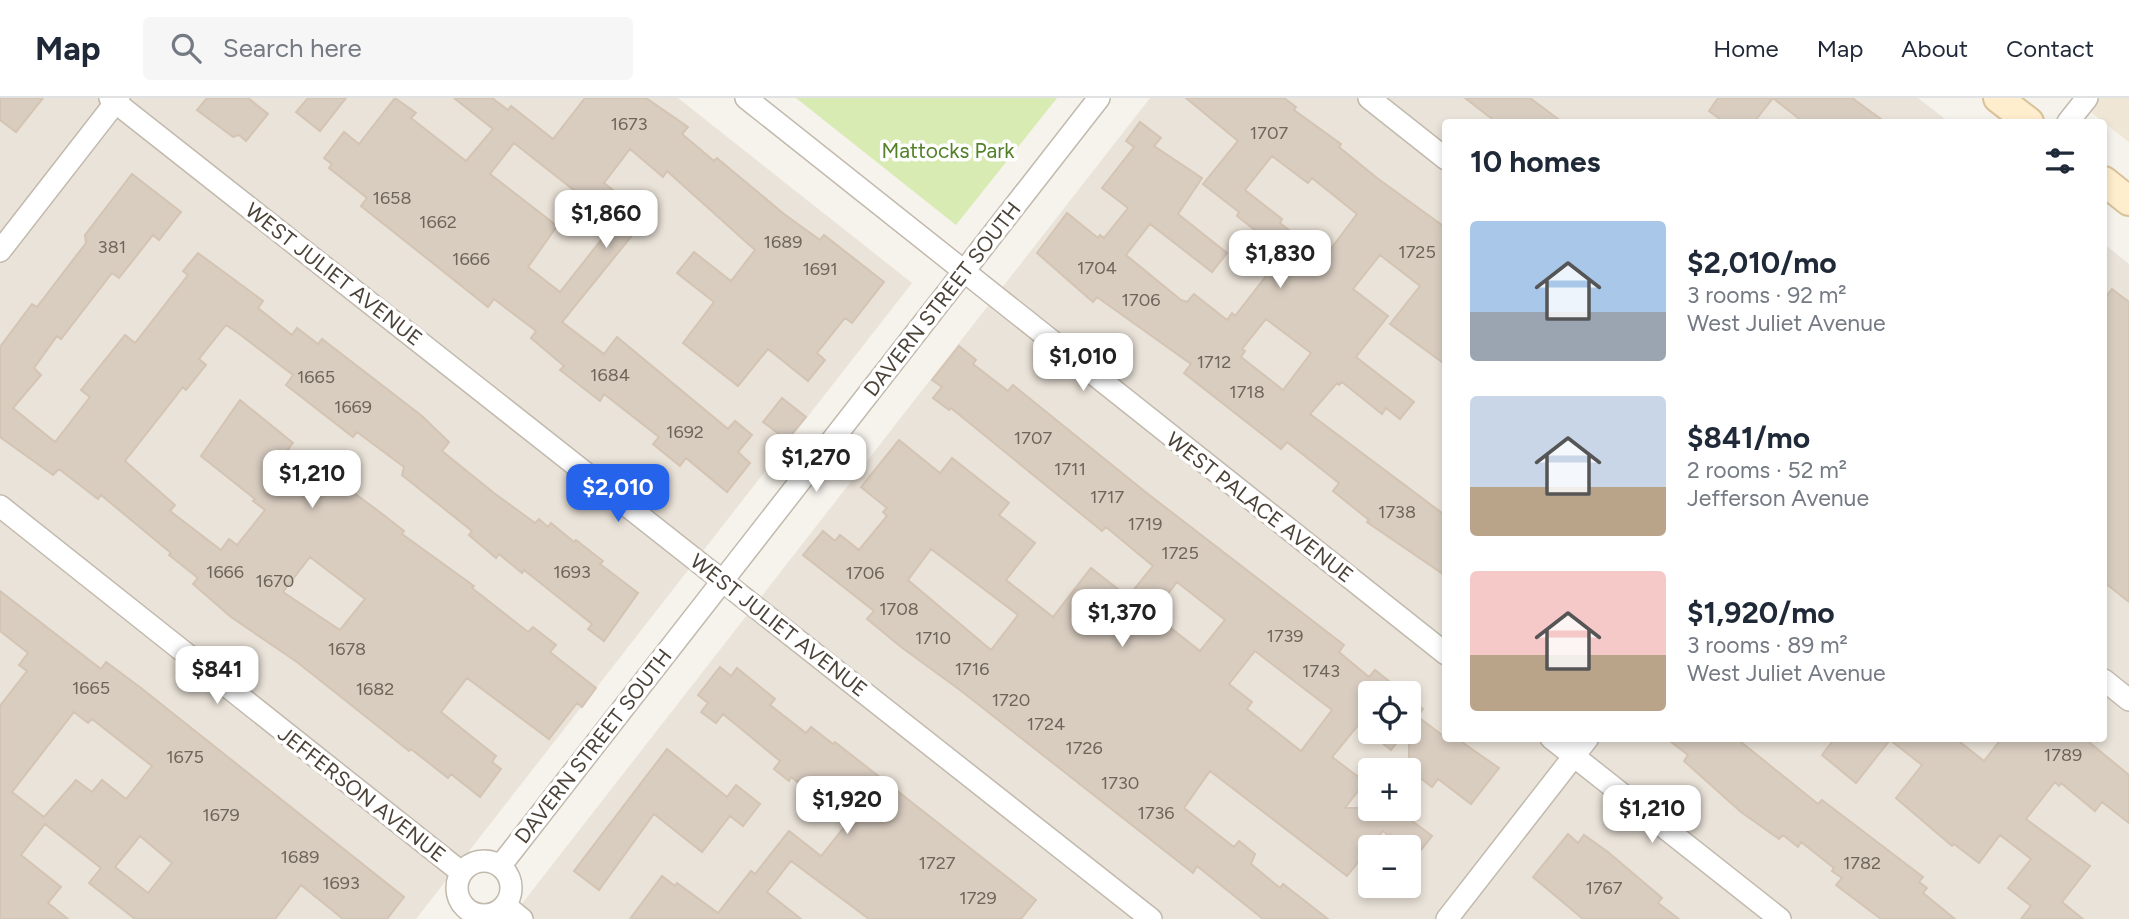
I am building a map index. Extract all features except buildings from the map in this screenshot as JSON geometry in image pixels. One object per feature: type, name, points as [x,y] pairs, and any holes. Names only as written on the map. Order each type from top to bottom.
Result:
[{"type":"main road","points":[[1998,98],[2025,119]]},
{"type":"main road","points":[[2107,183],[2129,201]]},
{"type":"street","name":"WEST PALACE AVENUE","points":[[746,98],[1442,651]]},
{"type":"street","name":"DAVERN STREET SOUTH","points":[[501,865],[1099,98]]},
{"type":"street","points":[[1369,98],[1442,156]]},
{"type":"street","points":[[2070,119],[2087,98]]},
{"type":"street","points":[[0,251],[115,100]]},
{"type":"street","name":"WEST JULIET AVENUE","points":[[115,100],[1151,919]]},
{"type":"street","name":"JEFFERSON AVENUE","points":[[0,506],[461,872]]},
{"type":"street","points":[[2107,682],[2129,700]]},
{"type":"street","points":[[1556,742],[1780,919]]},
{"type":"street","points":[[1447,919],[1585,742]]},
{"type":"street","points":[[483,861],[501,865],[510,884],[505,905],[489,915],[463,914],[457,892],[461,872],[470,865],[483,861]]},
{"type":"street","points":[[505,905],[522,919]]},
{"type":"shaded area","points":[[0,98],[678,98],[912,283],[416,919],[0,919]]},
{"type":"shaded area","points":[[1150,98],[1918,98],[1945,119],[1442,119],[1442,742],[2107,742],[2107,246],[2129,264],[2129,919],[510,919]]},
{"type":"shaded area","points":[[2073,98],[2129,98],[2129,142],[2107,125],[2107,119],[2100,119]]},
{"type":"green space","name":"Mattocks Park","points":[[796,98],[1057,98],[956,225]]}]
